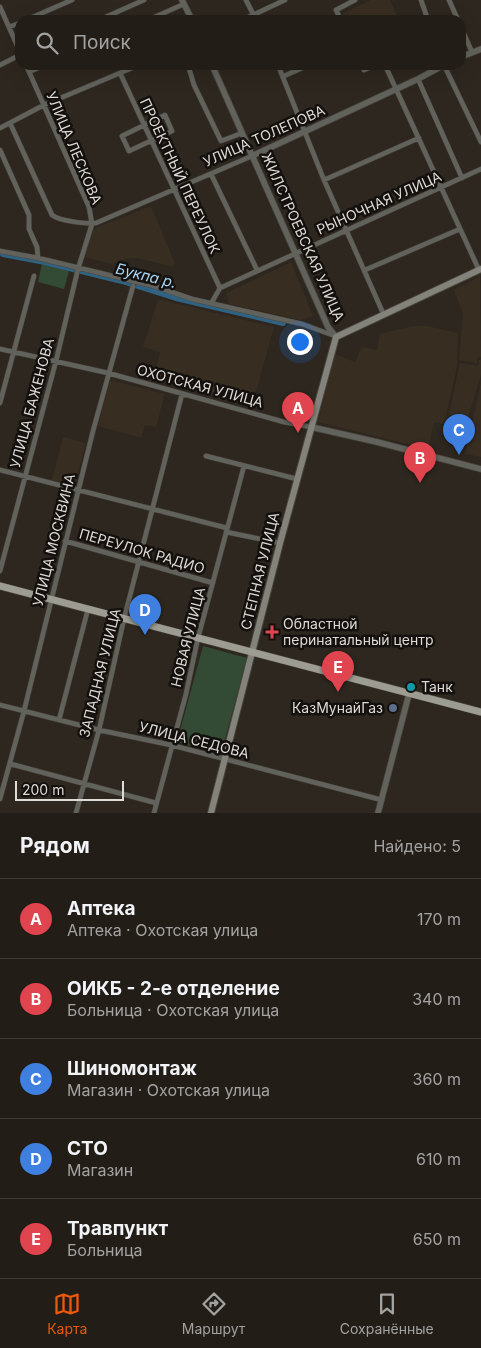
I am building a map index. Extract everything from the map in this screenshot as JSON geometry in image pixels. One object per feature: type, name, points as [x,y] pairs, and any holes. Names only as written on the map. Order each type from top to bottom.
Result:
[{"type":"main road","points":[[336,337],[480,270]]},
{"type":"main road","name":"СТЕПНАЯ УЛИЦА","points":[[210,813],[336,337]]},
{"type":"main road","points":[[0,586],[481,712]]},
{"type":"street","points":[[38,15],[72,0]]},
{"type":"street","points":[[110,15],[144,0]]},
{"type":"street","points":[[246,0],[254,15]]},
{"type":"street","points":[[259,15],[285,0]]},
{"type":"street","points":[[338,15],[336,10],[355,0]]},
{"type":"street","points":[[421,0],[426,15]]},
{"type":"street","points":[[449,0],[456,15]]},
{"type":"street","points":[[158,15],[183,2],[190,15]]},
{"type":"street","points":[[0,6],[15,41]]},
{"type":"street","points":[[9,27],[15,24]]},
{"type":"street","points":[[466,38],[472,52]]},
{"type":"street","points":[[466,55],[481,49]]},
{"type":"street","points":[[0,65],[15,56]]},
{"type":"street","points":[[29,72],[34,70]]},
{"type":"street","points":[[0,128],[44,105],[127,70]]},
{"type":"street","points":[[190,70],[194,85],[221,141],[242,133]]},
{"type":"street","name":"ЖИЛСТРОЕВСКАЯ УЛИЦА","points":[[214,70],[328,327],[336,337]]},
{"type":"street","points":[[281,70],[324,180],[383,314]]},
{"type":"street","points":[[284,76],[295,70]]},
{"type":"street","points":[[387,70],[480,270]]},
{"type":"street","name":"УЛИЦА ТОЛЕПОВА","points":[[92,224],[174,191],[252,156],[435,70]]},
{"type":"street","points":[[446,70],[481,142]]},
{"type":"street","name":"УЛИЦА ЛЕСКОВА","points":[[29,72],[89,206],[92,224],[78,269]]},
{"type":"street","name":"ПРОЕКТНЫЙ ПЕРЕУЛОК","points":[[120,73],[220,288]]},
{"type":"street","points":[[418,79],[462,178]]},
{"type":"street","points":[[165,116],[172,130],[151,141],[129,151],[122,136],[165,116]]},
{"type":"street","points":[[10,123],[52,215],[92,224]]},
{"type":"street","points":[[324,180],[419,138]]},
{"type":"street","points":[[0,150],[29,215],[29,229],[38,247],[38,258]]},
{"type":"street","name":"РЫНОЧНАЯ УЛИЦА","points":[[220,288],[481,169]]},
{"type":"street","points":[[211,174],[258,270]]},
{"type":"street","points":[[365,270],[460,229]]},
{"type":"street","points":[[0,251],[38,258],[154,286],[192,299],[212,302],[302,324],[336,337]]},
{"type":"street","name":"УЛИЦА БАЖЕНОВА","points":[[0,571],[56,361],[78,269]]},
{"type":"street","points":[[0,403],[34,276]]},
{"type":"street","name":"УЛИЦА МОСКВИНА","points":[[0,799],[11,764],[108,374],[133,286]]},
{"type":"street","points":[[212,302],[220,288]]},
{"type":"street","name":"ОХОТСКАЯ УЛИЦА","points":[[0,349],[108,374],[284,422],[311,426],[481,469]]},
{"type":"street","name":"ЗАПАДНАЯ УЛИЦА","points":[[76,813],[182,394]]},
{"type":"street","points":[[206,456],[297,479]]},
{"type":"street","name":"НОВАЯ УЛИЦА","points":[[154,813],[244,466]]},
{"type":"street","points":[[0,470],[280,543]]},
{"type":"street","name":"ПЕРЕУЛОК РАДИО","points":[[65,541],[213,583]]},
{"type":"street","points":[[59,720],[88,609]]},
{"type":"street","points":[[378,813],[410,694]]},
{"type":"street","name":"УЛИЦА СЕДОВА","points":[[0,705],[98,730],[224,758],[382,800]]},
{"type":"street","points":[[11,764],[156,803]]},
{"type":"shaded area","points":[[371,0],[390,0],[397,15],[344,15],[343,13]]},
{"type":"shaded area","points":[[151,206],[174,261],[173,267],[138,258],[129,258],[112,264],[85,257],[93,229]]},
{"type":"shaded area","points":[[291,262],[313,316],[301,320],[229,304],[226,293]]},
{"type":"shaded area","points":[[480,276],[481,357],[478,357],[477,363],[459,360],[463,314],[454,290]]},
{"type":"shaded area","points":[[158,299],[274,327],[252,406],[154,377],[160,352],[143,347]]},
{"type":"shaded area","points":[[413,326],[427,326],[458,333],[457,366],[446,416],[443,424],[434,422],[428,449],[318,422],[335,354],[355,362],[362,347],[377,350],[380,334]]},
{"type":"shaded area","points":[[479,360],[481,360],[481,375],[467,421],[449,415],[460,363],[478,366]]},
{"type":"shaded area","points":[[110,380],[165,394],[156,427],[145,425],[141,438],[98,426]]},
{"type":"shaded area","points":[[481,382],[481,457],[465,454]]},
{"type":"shaded area","points":[[63,437],[86,443],[74,486],[52,480]]},
{"type":"green space","points":[[42,264],[69,271],[64,289],[38,282]]},
{"type":"green space","points":[[203,646],[247,658],[221,754],[177,742]]},
{"type":"waterway","name":"Букпа р.","points":[[3,254],[45,262],[122,281],[176,298],[283,323]]},
{"type":"place","name":"Аптека","points":[[298,433]]},
{"type":"place","name":"Шиномонтаж","points":[[459,455]]},
{"type":"place","name":"ОИКБ - 2-е отделение","points":[[420,483]]},
{"type":"place","name":"Областной перинатальный центр","points":[[272,632]]},
{"type":"place","name":"СТО","points":[[145,635]]},
{"type":"place","name":"Танк","points":[[411,687]]},
{"type":"place","name":"Травпункт","points":[[338,692]]},
{"type":"place","name":"КазМунайГаз","points":[[393,708]]}]
